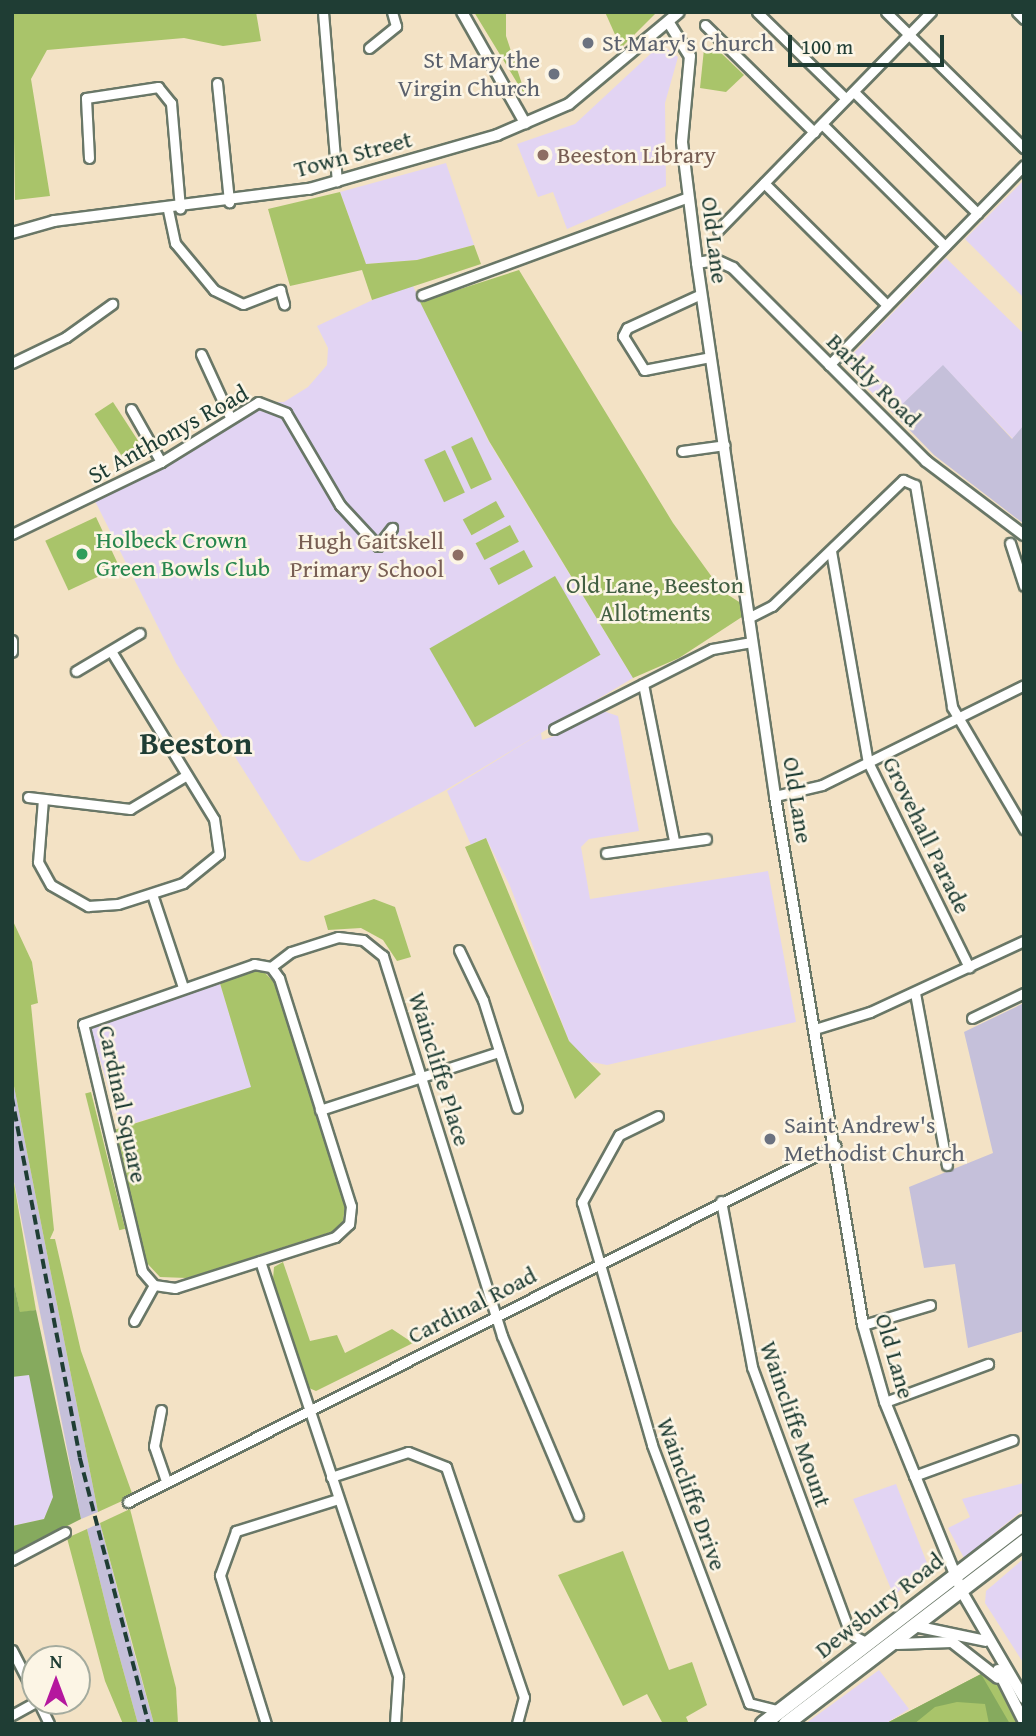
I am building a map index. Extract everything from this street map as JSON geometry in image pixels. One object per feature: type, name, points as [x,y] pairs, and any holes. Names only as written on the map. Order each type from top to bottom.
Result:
[{"type":"main road","name":"Dewsbury Road","points":[[784,1717],[868,1643],[1024,1523]]},
{"type":"main road","name":"Dewsbury Road","points":[[763,1724],[784,1717],[897,1644],[1024,1542]]},
{"type":"main road","points":[[891,1625],[919,1627]]},
{"type":"street","points":[[323,12],[337,181]]},
{"type":"street","points":[[369,48],[396,26],[392,12]]},
{"type":"street","points":[[462,12],[526,124]]},
{"type":"street","name":"Town Street","points":[[12,233],[54,221],[180,209],[337,181],[526,124],[569,104],[679,12]]},
{"type":"street","points":[[757,12],[846,100]]},
{"type":"street","points":[[886,12],[1024,148]]},
{"type":"street","points":[[718,230],[931,12]]},
{"type":"street","points":[[1017,12],[1024,19]]},
{"type":"street","name":"Old Lane","points":[[669,23],[691,56],[682,142],[701,294],[775,796],[863,1325],[885,1402],[962,1592],[986,1642],[1024,1698]]},
{"type":"street","points":[[705,25],[814,132]]},
{"type":"street","points":[[217,83],[229,202]]},
{"type":"street","points":[[89,158],[82,116],[86,98],[158,87],[171,103],[180,209]]},
{"type":"street","points":[[854,92],[977,213]]},
{"type":"street","points":[[822,124],[945,246]]},
{"type":"street","points":[[829,365],[1024,165]]},
{"type":"street","points":[[764,183],[887,305]]},
{"type":"street","points":[[422,295],[688,197]]},
{"type":"street","points":[[168,210],[175,243],[214,290],[243,304],[285,288],[284,304]]},
{"type":"street","name":"Barkly Road","points":[[697,263],[716,260],[733,268],[926,461],[1024,536]]},
{"type":"street","points":[[701,294],[627,328],[623,336],[644,370],[710,357]]},
{"type":"street","points":[[12,363],[66,337],[112,304]]},
{"type":"street","points":[[201,354],[230,417]]},
{"type":"street","name":"St Anthonys Road","points":[[12,534],[161,462],[258,402],[286,412],[340,505],[378,546],[392,528]]},
{"type":"street","points":[[131,409],[161,462]]},
{"type":"street","points":[[682,451],[725,445]]},
{"type":"street","points":[[748,618],[772,606],[903,480],[915,485],[958,717],[1024,829]]},
{"type":"street","points":[[1010,543],[1024,586]]},
{"type":"street","name":"Grovehall Parade","points":[[831,551],[868,762],[969,967]]},
{"type":"street","points":[[76,671],[141,633]]},
{"type":"street","points":[[12,641],[12,652]]},
{"type":"street","points":[[554,729],[712,649],[751,642]]},
{"type":"street","points":[[43,799],[38,862],[61,894],[102,907],[152,894],[198,877],[219,854],[214,819],[111,651]]},
{"type":"street","points":[[643,684],[674,841]]},
{"type":"street","points":[[775,796],[822,785],[1024,685]]},
{"type":"street","points":[[28,797],[130,809],[187,775]]},
{"type":"street","points":[[606,853],[674,841],[706,839]]},
{"type":"street","points":[[152,894],[183,987]]},
{"type":"street","name":"Waincliffe Place","points":[[271,967],[291,952],[338,937],[375,947],[388,966],[495,1314],[579,1516]]},
{"type":"street","points":[[815,1029],[915,993],[1024,941]]},
{"type":"street","points":[[459,950],[499,1052],[517,1108]]},
{"type":"street","name":"Cardinal Square","points":[[154,1285],[142,1271],[83,1024],[254,964],[271,967]]},
{"type":"street","points":[[134,1321],[154,1285],[175,1289],[335,1237],[349,1224],[351,1206],[271,967]]},
{"type":"street","points":[[915,993],[947,1165]]},
{"type":"street","points":[[972,1017],[1024,993]]},
{"type":"street","points":[[320,1110],[499,1052]]},
{"type":"street","name":"Waincliffe Drive","points":[[658,1116],[619,1135],[582,1193],[599,1263],[652,1445],[749,1703],[784,1717]]},
{"type":"street","name":"Cardinal Road","points":[[128,1503],[308,1408],[835,1146]]},
{"type":"street","name":"Waincliffe Mount","points":[[721,1201],[752,1367],[850,1634],[868,1643]]},
{"type":"street","points":[[260,1261],[398,1677],[395,1724]]},
{"type":"street","points":[[863,1325],[930,1305]]},
{"type":"street","points":[[885,1402],[988,1364]]},
{"type":"street","points":[[161,1410],[154,1446],[166,1481]]},
{"type":"street","points":[[914,1476],[1013,1440]]},
{"type":"street","points":[[331,1477],[408,1452],[446,1467],[524,1697],[517,1724]]},
{"type":"street","points":[[266,1724],[220,1575],[236,1531],[338,1499]]},
{"type":"street","points":[[12,1560],[65,1532]]},
{"type":"street","points":[[919,1627],[986,1642]]},
{"type":"street","points":[[897,1644],[952,1642],[998,1678],[1024,1722]]},
{"type":"street","points":[[12,1650],[21,1668]]},
{"type":"street","points":[[998,1678],[999,1664]]},
{"type":"shaded area","points":[[661,44],[678,57],[665,103],[666,186],[567,229],[553,192],[538,197],[517,144],[575,124]]},
{"type":"shaded area","points":[[446,163],[474,245],[417,260],[366,264],[340,192]]},
{"type":"shaded area","points":[[1024,180],[1024,298],[965,239]]},
{"type":"shaded area","points":[[946,258],[1024,334],[1024,425],[1013,439],[943,366],[893,413],[843,364]]},
{"type":"shaded area","name":"Hugh Gaitskell Primary School","points":[[411,282],[489,442],[633,678],[444,791],[308,862],[300,860],[176,663],[93,497],[258,402],[284,402],[308,387],[327,365],[328,348],[317,326]]},
{"type":"shaded area","points":[[943,365],[1012,439],[1024,425],[1024,524],[934,455],[893,413]]},
{"type":"shaded area","points":[[603,711],[618,716],[639,831],[589,839],[581,847],[590,899],[768,871],[796,1022],[607,1065],[581,1060],[569,1041],[510,886],[486,838],[471,845],[447,791],[541,733],[542,740],[558,735]]},
{"type":"shaded area","points":[[219,980],[252,1087],[121,1127],[88,1020]]},
{"type":"shaded area","points":[[1024,1003],[1024,1331],[968,1348],[955,1264],[924,1268],[909,1187],[993,1153],[964,1032]]},
{"type":"shaded area","points":[[12,1076],[98,1512],[81,1519],[12,1172]]},
{"type":"shaded area","points":[[12,1275],[54,1497],[44,1519],[12,1526]]},
{"type":"shaded area","points":[[1024,1483],[1024,1509],[964,1558],[948,1528],[970,1517],[962,1499]]},
{"type":"shaded area","points":[[896,1484],[927,1563],[894,1596],[853,1499]]},
{"type":"shaded area","points":[[100,1523],[154,1724],[138,1724],[111,1626],[87,1529]]},
{"type":"shaded area","points":[[1022,1560],[1024,1664],[985,1603],[986,1591]]},
{"type":"shaded area","points":[[879,1670],[909,1709],[885,1724],[805,1724]]},
{"type":"green space","points":[[12,12],[256,12],[261,41],[223,46],[184,38],[47,50],[31,79],[50,196],[15,200]]},
{"type":"green space","points":[[474,12],[506,12],[506,36],[527,99]]},
{"type":"green space","points":[[605,12],[657,12],[621,48]]},
{"type":"green space","points":[[704,49],[720,52],[744,75],[726,92],[700,88]]},
{"type":"green space","points":[[340,192],[366,264],[417,260],[474,245],[481,264],[372,300],[362,270],[290,286],[268,209]]},
{"type":"green space","name":"Old Lane, Beeston Allotments","points":[[519,270],[673,523],[722,591],[747,607],[748,613],[679,658],[633,678],[489,441],[420,302]]},
{"type":"green space","points":[[113,402],[146,453],[128,465],[95,414]]},
{"type":"green space","points":[[472,437],[492,480],[471,489],[451,447]]},
{"type":"green space","points":[[445,450],[465,493],[444,502],[424,460]]},
{"type":"green space","points":[[496,501],[505,517],[471,535],[463,519]]},
{"type":"green space","name":"Holbeck Crown Green Bowls Club","points":[[96,517],[119,567],[68,591],[45,541]]},
{"type":"green space","points":[[510,525],[519,542],[484,560],[476,543]]},
{"type":"green space","points":[[524,550],[533,567],[498,585],[490,568]]},
{"type":"green space","points":[[555,576],[600,655],[475,727],[429,648]]},
{"type":"green space","points":[[486,838],[569,1041],[601,1074],[575,1099],[465,847]]},
{"type":"green space","points":[[374,899],[395,907],[411,957],[397,961],[383,940],[361,928],[328,930],[324,916]]},
{"type":"green space","points":[[12,919],[32,962],[38,1003],[31,1005],[54,1230],[50,1239],[55,1239],[81,1351],[133,1496],[98,1512],[12,1076]]},
{"type":"green space","points":[[261,969],[275,983],[345,1207],[343,1221],[334,1231],[187,1278],[160,1277],[145,1261],[114,1130],[251,1087],[219,980]]},
{"type":"green space","points":[[91,1092],[125,1229],[119,1230],[85,1093]]},
{"type":"green space","points":[[12,1172],[36,1310],[20,1313],[12,1275]]},
{"type":"green space","points":[[283,1262],[310,1341],[337,1335],[345,1353],[392,1329],[413,1343],[316,1391],[309,1388],[273,1279],[274,1267]]},
{"type":"green space","points":[[12,1275],[20,1312],[36,1310],[81,1519],[12,1554],[12,1526],[44,1519],[53,1497],[29,1375],[12,1377]]},
{"type":"green space","points":[[130,1509],[176,1688],[178,1724],[154,1724],[100,1523]]},
{"type":"green space","points":[[87,1529],[138,1724],[123,1724],[105,1681],[67,1538]]},
{"type":"green space","points":[[623,1551],[669,1670],[692,1662],[707,1705],[686,1717],[689,1724],[663,1724],[647,1694],[623,1706],[558,1575]]},
{"type":"green space","points":[[981,1674],[1024,1681],[1024,1724],[885,1724]]},
{"type":"green space","points":[[981,1674],[1010,1724],[989,1724],[985,1704],[957,1702],[935,1707],[914,1724],[885,1724]]},
{"type":"railway","points":[[12,1097],[80,1458],[149,1724]]},
{"type":"place","name":"St Mary's Church","points":[[588,43]]},
{"type":"place","name":"St Mary the Virgin Church","points":[[554,74]]},
{"type":"place","name":"Beeston Library","points":[[543,155]]},
{"type":"place","name":"Holbeck Crown Green Bowls Club","points":[[82,554]]},
{"type":"place","name":"Hugh Gaitskell Primary School","points":[[458,555]]},
{"type":"place","name":"Saint Andrew's Methodist Church","points":[[770,1139]]},
{"type":"district","name":"Beeston","points":[[196,743]]}]
